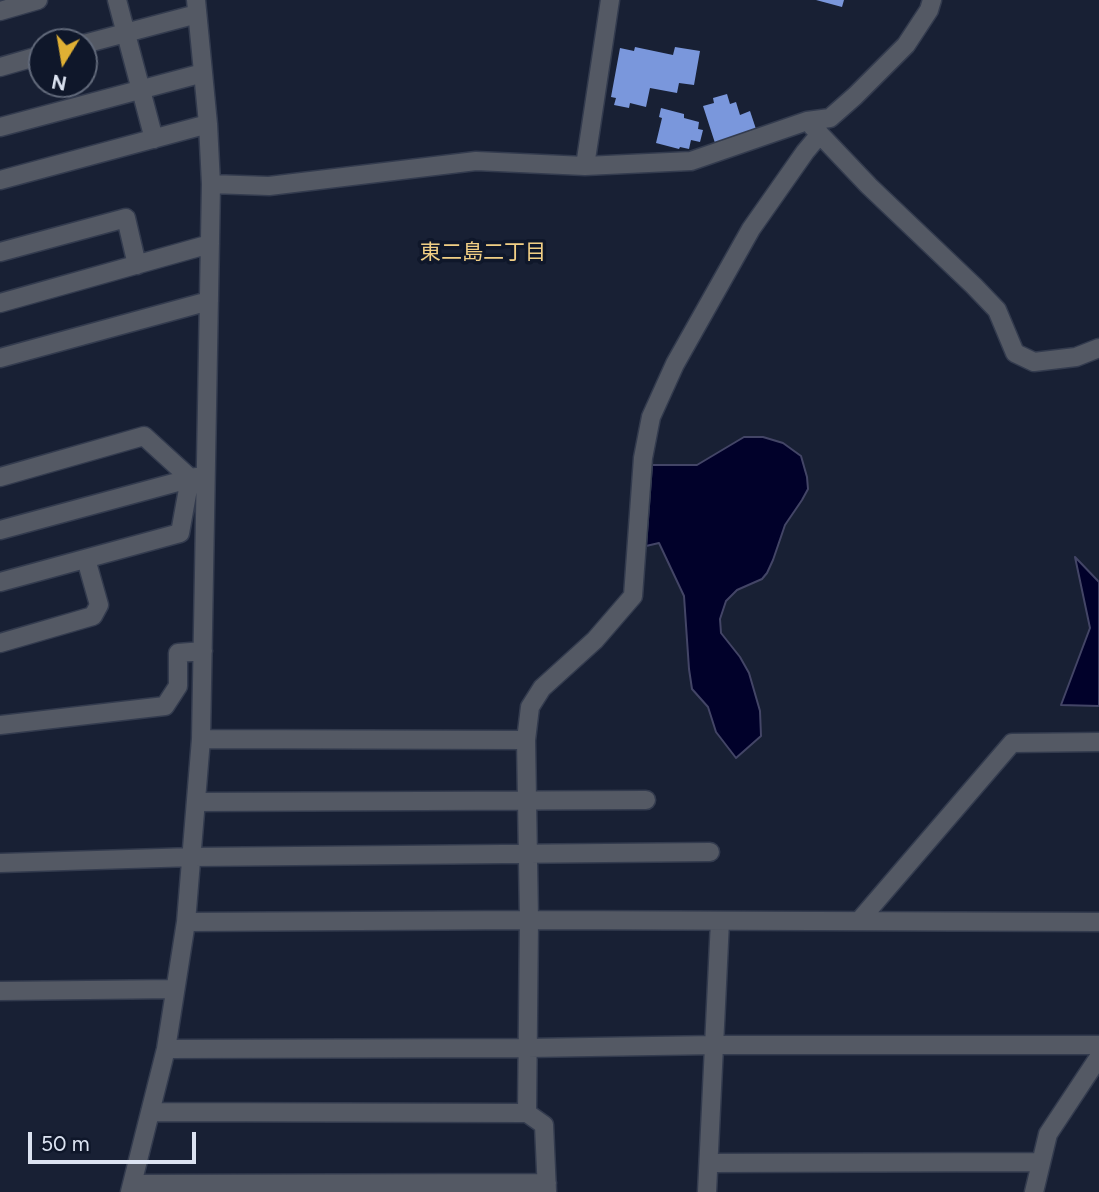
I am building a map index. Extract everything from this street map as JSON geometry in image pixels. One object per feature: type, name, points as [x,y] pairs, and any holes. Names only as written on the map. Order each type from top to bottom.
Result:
[{"type":"street","points":[[0,11],[38,0]]},
{"type":"street","points":[[117,0],[153,139]]},
{"type":"street","points":[[585,166],[610,0]]},
{"type":"street","points":[[211,184],[269,186],[476,161],[585,166],[691,162],[807,121],[830,118],[905,45],[929,10],[932,0]]},
{"type":"street","points":[[98,40],[196,7],[211,184],[209,301],[198,476],[203,651],[201,739],[193,857],[186,922],[166,1049],[150,1112],[131,1188],[547,1187],[544,1125],[527,1113],[150,1112]]},
{"type":"street","points":[[0,67],[28,59]]},
{"type":"street","points":[[0,127],[203,73]]},
{"type":"street","points":[[807,121],[869,186],[997,310],[1016,353],[1034,362],[1076,357],[1099,348]]},
{"type":"street","points":[[0,180],[208,124]]},
{"type":"street","points":[[527,1113],[529,920],[526,740],[530,707],[542,688],[595,640],[633,596],[643,458],[651,417],[675,364],[751,229],[820,134]]},
{"type":"street","points":[[0,252],[126,218],[137,265]]},
{"type":"street","points":[[0,303],[211,244]]},
{"type":"street","points":[[0,358],[209,301]]},
{"type":"street","points":[[0,477],[144,436],[198,476]]},
{"type":"street","points":[[0,530],[198,476]]},
{"type":"street","points":[[0,582],[180,533],[198,476]]},
{"type":"street","points":[[0,643],[93,616],[99,605],[86,559]]},
{"type":"street","points":[[0,725],[165,706],[178,686],[178,653],[203,651]]},
{"type":"street","points":[[201,739],[526,740]]},
{"type":"street","points":[[859,921],[1012,743],[1099,742]]},
{"type":"street","points":[[197,802],[646,800]]},
{"type":"street","points":[[0,863],[193,857],[710,852]]},
{"type":"street","points":[[707,1192],[720,921]]},
{"type":"street","points":[[186,922],[1099,922]]},
{"type":"street","points":[[0,991],[176,989]]},
{"type":"street","points":[[166,1049],[1099,1045]]},
{"type":"street","points":[[1034,1192],[1048,1134],[1099,1057]]},
{"type":"street","points":[[709,1163],[1041,1162]]},
{"type":"water","points":[[744,437],[763,437],[783,443],[801,456],[808,489],[785,525],[767,573],[762,579],[737,590],[726,601],[720,619],[721,633],[749,673],[760,711],[761,736],[736,758],[716,732],[708,707],[692,689],[684,596],[659,543],[646,546],[652,465],[697,465]]},
{"type":"water","points":[[1075,557],[1099,582],[1099,706],[1061,705],[1090,628]]},
{"type":"building","points":[[816,0],[844,0],[842,7]]},
{"type":"building","points":[[635,47],[673,55],[675,47],[700,51],[694,85],[679,83],[677,93],[650,88],[646,107],[630,103],[629,108],[614,105],[616,98],[611,97],[620,48],[634,51]]},
{"type":"building","points":[[727,94],[730,104],[736,102],[740,115],[750,111],[756,129],[715,143],[703,106],[714,103],[713,98]]},
{"type":"building","points":[[661,108],[684,114],[684,118],[699,122],[698,129],[703,130],[700,142],[691,140],[689,149],[656,143],[662,118],[659,117]]},
{"type":"district","name":"東二島二丁目","points":[[483,253]]}]
